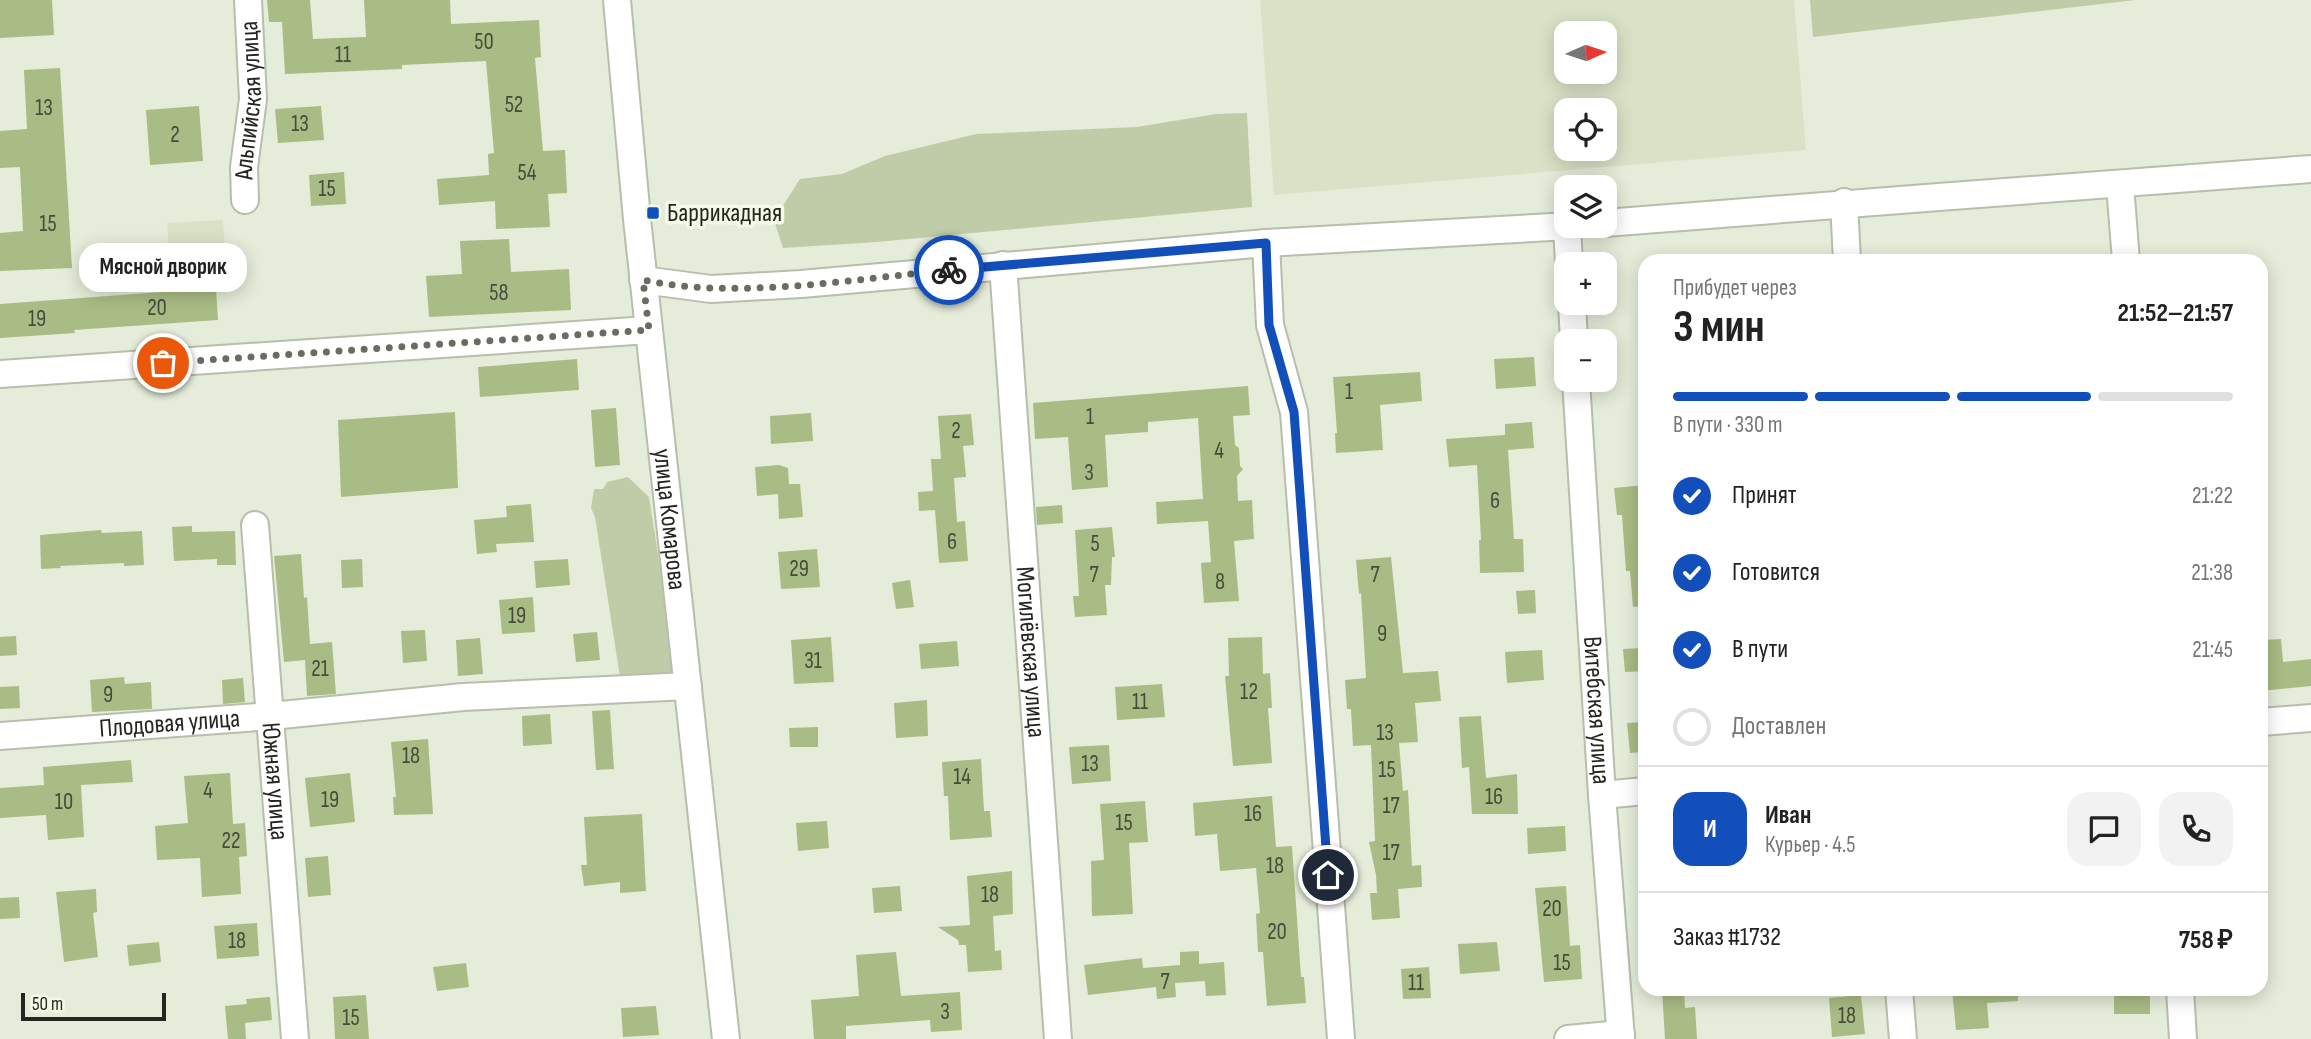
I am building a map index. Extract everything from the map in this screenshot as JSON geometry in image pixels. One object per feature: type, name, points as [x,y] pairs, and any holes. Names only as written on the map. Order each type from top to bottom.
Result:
[{"type":"street","name":"Альпийская улица","points":[[245,200],[244,167],[253,99],[247,0]]},
{"type":"street","name":"улица Комарова","points":[[617,0],[643,280],[726,1039]]},
{"type":"street","points":[[1617,222],[1844,202],[2120,185],[2311,169]]},
{"type":"street","points":[[2120,185],[2125,254]]},
{"type":"street","points":[[1844,202],[1847,254]]},
{"type":"street","points":[[643,280],[711,289],[802,284],[1266,243],[1554,227]]},
{"type":"street","points":[[1266,243],[1269,325],[1294,412],[1341,1039]]},
{"type":"street","name":"Могилёвская улица","points":[[1003,265],[1058,1039]]},
{"type":"street","points":[[0,374],[649,330]]},
{"type":"street","name":"Витебская улица","points":[[1577,392],[1602,795],[1621,1037]]},
{"type":"street","name":"Южная улица","points":[[255,525],[295,1039]]},
{"type":"street","name":"Плодовая улица","points":[[0,736],[271,716],[463,697],[688,686]]},
{"type":"street","points":[[2268,721],[2311,718]]},
{"type":"street","points":[[1602,795],[1638,792]]},
{"type":"street","points":[[1900,996],[1903,1039]]},
{"type":"street","points":[[2180,996],[2183,1039]]},
{"type":"street","points":[[1568,1039],[1621,1037]]},
{"type":"shaded area","points":[[1260,0],[1794,0],[1806,150],[1274,195]]},
{"type":"shaded area","points":[[1810,0],[2136,0],[1813,37]]},
{"type":"shaded area","points":[[1247,113],[1252,207],[877,242],[783,248],[774,220],[800,179],[842,174],[885,156],[976,134],[1137,127],[1216,114]]},
{"type":"shaded area","points":[[223,220],[227,279],[171,282],[167,223]]},
{"type":"shaded area","points":[[628,477],[649,497],[677,674],[620,677],[595,517],[591,508],[594,489],[603,489],[607,482]]},
{"type":"building","points":[[0,0],[52,0],[54,35],[0,38]]},
{"type":"building","points":[[267,0],[310,0],[313,39],[366,37],[364,0],[450,0],[451,24],[539,20],[541,57],[535,58],[543,151],[565,150],[567,193],[548,194],[550,227],[496,229],[495,201],[439,205],[437,179],[489,175],[488,154],[494,153],[486,61],[402,65],[402,69],[285,74],[282,22],[269,22]]},
{"type":"building","points":[[60,68],[72,268],[0,271],[0,233],[23,231],[20,167],[0,168],[0,131],[27,129],[24,70]]},
{"type":"building","points":[[199,106],[203,161],[150,165],[146,110]]},
{"type":"building","points":[[321,106],[324,140],[278,143],[275,109]]},
{"type":"building","points":[[344,172],[346,204],[311,206],[309,175]]},
{"type":"building","points":[[509,239],[511,272],[569,269],[571,310],[429,317],[426,276],[462,274],[460,241]]},
{"type":"building","points":[[216,288],[218,320],[0,338],[0,304]]},
{"type":"building","points":[[1534,357],[1536,386],[1496,389],[1494,359]]},
{"type":"building","points":[[577,359],[579,390],[480,397],[478,367]]},
{"type":"building","points":[[1420,372],[1422,401],[1380,405],[1383,450],[1336,453],[1333,377]]},
{"type":"building","points":[[1248,386],[1250,415],[1233,416],[1235,445],[1239,448],[1240,466],[1243,469],[1237,476],[1238,501],[1252,500],[1254,539],[1234,541],[1239,601],[1204,603],[1201,563],[1211,562],[1208,521],[1157,524],[1156,502],[1203,499],[1198,418],[1148,422],[1148,432],[1105,435],[1108,487],[1072,490],[1068,437],[1035,439],[1033,403]]},
{"type":"building","points":[[616,408],[620,465],[595,467],[591,410]]},
{"type":"building","points":[[455,412],[458,488],[341,497],[338,420]]},
{"type":"building","points":[[811,413],[813,441],[771,444],[770,416]]},
{"type":"building","points":[[971,414],[974,445],[963,446],[966,477],[954,478],[957,522],[965,521],[968,561],[939,563],[935,510],[919,511],[918,492],[933,491],[931,459],[941,459],[938,416]]},
{"type":"building","points":[[1532,422],[1534,448],[1508,450],[1514,539],[1523,539],[1524,572],[1480,573],[1477,465],[1449,467],[1446,439],[1505,435],[1505,424]]},
{"type":"building","points":[[779,465],[788,468],[789,484],[800,484],[803,517],[779,519],[778,494],[757,496],[755,467]]},
{"type":"building","points":[[1638,486],[1638,607],[1633,607],[1630,571],[1626,571],[1622,515],[1617,515],[1614,488]]},
{"type":"building","points":[[531,504],[534,542],[496,544],[497,552],[477,554],[474,520],[507,517],[506,506]]},
{"type":"building","points":[[1062,505],[1063,523],[1037,525],[1036,507]]},
{"type":"building","points":[[192,526],[192,532],[235,531],[236,565],[217,565],[217,559],[174,561],[172,527]]},
{"type":"building","points":[[1112,527],[1115,557],[1112,557],[1111,585],[1105,585],[1107,615],[1075,617],[1073,596],[1079,596],[1075,530]]},
{"type":"building","points":[[101,530],[102,533],[142,531],[144,565],[124,566],[124,563],[41,569],[40,535]]},
{"type":"building","points":[[817,549],[820,587],[781,589],[778,552]]},
{"type":"building","points":[[301,554],[310,644],[332,642],[336,694],[307,696],[305,660],[284,662],[274,556]]},
{"type":"building","points":[[1391,557],[1403,673],[1438,671],[1441,701],[1415,703],[1418,742],[1399,743],[1403,791],[1408,790],[1412,866],[1421,865],[1422,887],[1398,889],[1400,918],[1372,920],[1370,893],[1377,893],[1369,842],[1375,841],[1371,745],[1353,746],[1351,709],[1347,709],[1345,680],[1366,678],[1361,593],[1359,594],[1356,560]]},
{"type":"building","points":[[362,559],[363,587],[342,588],[341,560]]},
{"type":"building","points":[[568,559],[570,585],[536,588],[534,561]]},
{"type":"building","points":[[910,580],[914,607],[896,609],[892,583]]},
{"type":"building","points":[[1535,590],[1536,613],[1518,614],[1516,591]]},
{"type":"building","points":[[533,597],[535,632],[502,634],[499,600]]},
{"type":"building","points":[[425,630],[427,661],[403,663],[401,631]]},
{"type":"building","points":[[597,632],[600,660],[576,662],[573,634]]},
{"type":"building","points":[[16,636],[17,655],[0,656],[0,637]]},
{"type":"building","points":[[831,637],[834,682],[794,684],[791,640]]},
{"type":"building","points":[[1262,637],[1263,674],[1270,673],[1272,708],[1268,708],[1272,763],[1233,766],[1225,676],[1229,676],[1228,638]]},
{"type":"building","points":[[480,638],[483,674],[458,676],[456,640]]},
{"type":"building","points":[[2281,639],[2283,662],[2311,659],[2311,686],[2268,690],[2268,640]]},
{"type":"building","points":[[957,641],[959,666],[921,669],[919,644]]},
{"type":"building","points":[[1638,648],[1638,671],[1625,672],[1623,649]]},
{"type":"building","points":[[1542,650],[1544,680],[1507,683],[1505,652]]},
{"type":"building","points":[[124,677],[125,684],[151,682],[152,709],[92,712],[90,680]]},
{"type":"building","points":[[243,678],[245,702],[223,704],[222,680]]},
{"type":"building","points":[[1162,684],[1165,717],[1117,720],[1115,687]]},
{"type":"building","points":[[19,686],[20,708],[0,709],[0,687]]},
{"type":"building","points":[[927,700],[928,736],[896,738],[894,703]]},
{"type":"building","points":[[610,710],[614,769],[596,770],[592,711]]},
{"type":"building","points":[[550,714],[552,744],[523,746],[522,716]]},
{"type":"building","points":[[1481,716],[1486,778],[1517,774],[1518,814],[1472,814],[1469,767],[1462,768],[1459,717]]},
{"type":"building","points":[[1638,722],[1638,752],[1630,753],[1627,723]]},
{"type":"building","points":[[818,727],[818,747],[790,747],[789,728]]},
{"type":"building","points":[[428,739],[433,814],[394,815],[393,797],[396,797],[391,742]]},
{"type":"building","points":[[1109,745],[1111,781],[1072,784],[1069,747]]},
{"type":"building","points":[[981,759],[984,811],[990,811],[992,837],[950,840],[948,796],[944,796],[942,762]]},
{"type":"building","points":[[131,760],[133,782],[81,785],[84,837],[48,840],[46,815],[0,818],[0,788],[44,785],[43,767]]},
{"type":"building","points":[[230,773],[233,824],[245,823],[247,856],[239,857],[241,894],[202,897],[200,858],[157,860],[155,826],[188,823],[184,776]]},
{"type":"building","points":[[350,773],[355,822],[310,827],[305,778]]},
{"type":"building","points":[[1272,796],[1276,847],[1292,846],[1301,977],[1304,977],[1306,1003],[1267,1006],[1263,952],[1258,952],[1256,914],[1260,913],[1256,868],[1220,871],[1217,834],[1195,836],[1193,803]]},
{"type":"building","points":[[1145,801],[1148,842],[1129,843],[1133,914],[1092,916],[1091,861],[1104,860],[1100,804]]},
{"type":"building","points":[[642,814],[646,891],[620,893],[620,882],[584,886],[581,865],[587,865],[584,817]]},
{"type":"building","points":[[827,821],[829,848],[798,851],[796,823]]},
{"type":"building","points":[[1565,826],[1566,851],[1528,854],[1527,828]]},
{"type":"building","points":[[328,856],[331,895],[308,897],[305,858]]},
{"type":"building","points":[[1012,871],[1013,914],[993,916],[995,951],[1001,950],[1002,970],[968,972],[966,945],[959,945],[958,940],[938,927],[970,925],[967,876]]},
{"type":"building","points":[[900,886],[902,911],[874,913],[872,888]]},
{"type":"building","points":[[1566,886],[1570,946],[1580,945],[1582,979],[1544,982],[1535,888]]},
{"type":"building","points":[[96,889],[97,912],[93,913],[98,957],[64,962],[56,892]]},
{"type":"building","points":[[19,897],[20,918],[0,919],[0,898]]},
{"type":"building","points":[[257,923],[259,956],[217,959],[214,926]]},
{"type":"building","points":[[159,942],[161,962],[129,966],[127,945]]},
{"type":"building","points":[[1497,942],[1500,971],[1460,974],[1458,944]]},
{"type":"building","points":[[1199,951],[1199,964],[1224,962],[1226,995],[1206,996],[1205,981],[1175,983],[1176,997],[1157,999],[1156,987],[1088,995],[1084,965],[1142,958],[1143,968],[1180,965],[1180,952]]},
{"type":"building","points":[[896,952],[901,996],[960,992],[962,1030],[931,1032],[930,1020],[846,1026],[846,1039],[814,1039],[811,1000],[859,996],[856,955]]},
{"type":"building","points":[[466,963],[469,987],[437,991],[433,967]]},
{"type":"building","points":[[1429,967],[1431,998],[1403,999],[1401,969]]},
{"type":"building","points":[[366,995],[369,1039],[335,1039],[333,997]]},
{"type":"building","points":[[1662,996],[1684,996],[1685,1008],[1695,1007],[1697,1039],[1665,1039]]},
{"type":"building","points":[[1861,996],[1865,1034],[1832,1037],[1829,998]]},
{"type":"building","points":[[1953,996],[2018,996],[2018,1001],[1987,1003],[1989,1028],[1956,1030]]},
{"type":"building","points":[[2114,996],[2150,996],[2150,1014],[2114,1014]]},
{"type":"building","points":[[270,997],[272,1020],[245,1023],[246,1039],[228,1039],[225,1006],[247,1004],[246,999]]},
{"type":"building","points":[[656,1006],[659,1035],[623,1037],[621,1008]]},
{"type":"way so far","points":[[163,363],[649,330],[643,280],[711,289],[802,284],[949,270]]},
{"type":"place","name":"Баррикадная","points":[[653,213]]},
{"type":"place","name":"Мясной дворик","points":[[163,363]]},
{"type":"route","points":[[949,270],[1266,243],[1269,325],[1294,412],[1328,875]]}]
